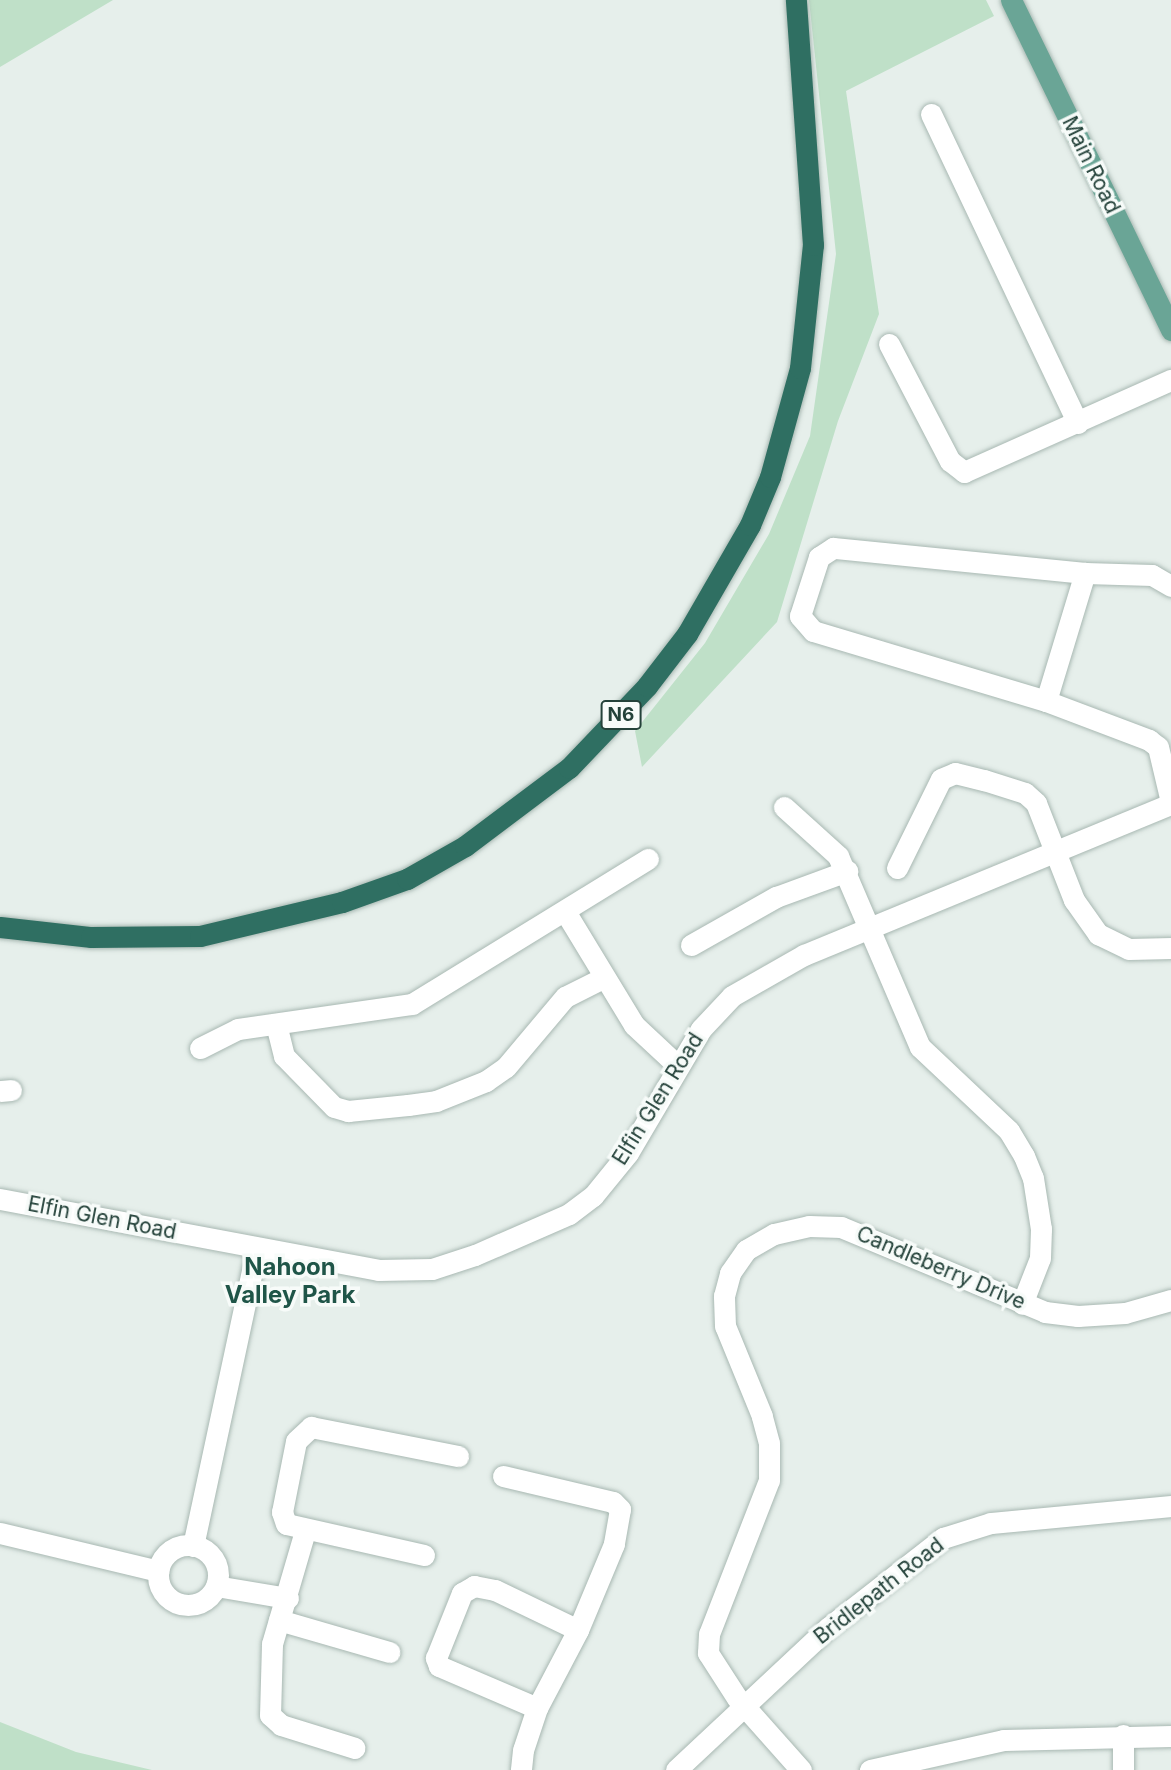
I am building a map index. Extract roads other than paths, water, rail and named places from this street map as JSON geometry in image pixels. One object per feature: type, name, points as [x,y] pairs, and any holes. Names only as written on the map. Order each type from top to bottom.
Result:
[{"type":"highway","name":"N6","points":[[783,0],[792,59],[801,78]]},
{"type":"highway","name":"N6","points":[[0,927],[91,937],[186,937],[257,925],[342,902],[407,879],[465,846],[569,768],[609,729],[687,634],[718,583],[750,525],[790,415],[807,321],[813,245],[796,0]]},
{"type":"main road","name":"Main Road","points":[[1010,0],[1171,330]]},
{"type":"street","points":[[931,114],[1078,423]]},
{"type":"street","points":[[889,344],[950,461],[964,472],[1171,380]]},
{"type":"street","points":[[1171,586],[1152,575],[1084,573],[833,548],[819,557],[803,600],[802,623],[813,631],[1046,701],[1135,733],[1165,739],[1171,803]]},
{"type":"street","points":[[1046,701],[1084,573]]},
{"type":"street","points":[[897,868],[932,793],[941,779],[955,773],[1030,797],[1074,900],[1098,934],[1129,949],[1171,948]]},
{"type":"street","name":"Elfin Glen Road","points":[[0,1199],[257,1248],[404,1272],[475,1255],[569,1214],[593,1196],[628,1153],[701,1029],[732,996],[804,955],[1171,803]]},
{"type":"street","points":[[784,807],[838,856],[847,871],[920,1047],[1009,1131],[1033,1178],[1041,1229],[1040,1258],[1022,1304]]},
{"type":"street","points":[[200,1048],[238,1029],[412,1004],[566,913],[648,859]]},
{"type":"street","points":[[691,945],[776,897],[847,871]]},
{"type":"street","points":[[566,913],[603,978],[634,1025],[678,1066]]},
{"type":"street","points":[[276,1024],[284,1056],[334,1107],[348,1111],[408,1105],[436,1101],[486,1081],[506,1067],[565,997],[603,978]]},
{"type":"street","name":"Candleberry Drive","points":[[801,1770],[715,1670],[708,1653],[709,1634],[764,1499],[771,1460],[762,1416],[725,1326],[724,1296],[730,1273],[746,1250],[774,1234],[809,1226],[841,1227],[1022,1304],[1078,1316],[1125,1313],[1171,1300]]},
{"type":"street","points":[[193,1546],[257,1248]]},
{"type":"street","points":[[424,1555],[305,1531],[286,1524],[282,1512],[296,1441],[307,1428],[458,1456]]},
{"type":"street","points":[[503,1476],[613,1502],[620,1509],[614,1544],[578,1630],[537,1709],[523,1749],[521,1770]]},
{"type":"street","name":"Bridlepath Road","points":[[676,1770],[746,1708],[830,1627],[943,1538],[991,1523],[1171,1506]]},
{"type":"street","points":[[305,1531],[288,1598],[272,1644],[270,1715],[281,1725],[355,1748]]},
{"type":"street","points":[[0,1533],[158,1571]]},
{"type":"street","points":[[193,1546],[214,1560],[216,1586],[198,1603],[181,1604],[161,1588],[158,1571],[174,1548],[193,1546]]},
{"type":"street","points":[[216,1586],[288,1598]]},
{"type":"street","points":[[537,1709],[439,1666],[436,1658],[462,1593],[474,1586],[495,1590],[578,1630]]},
{"type":"street","points":[[279,1620],[389,1652]]},
{"type":"street","points":[[1123,1735],[1123,1770]]},
{"type":"street","points":[[870,1770],[1003,1740],[1123,1735],[1171,1736]]},
{"type":"district","name":"Nahoon Valley Park","points":[[290,1281]]}]
